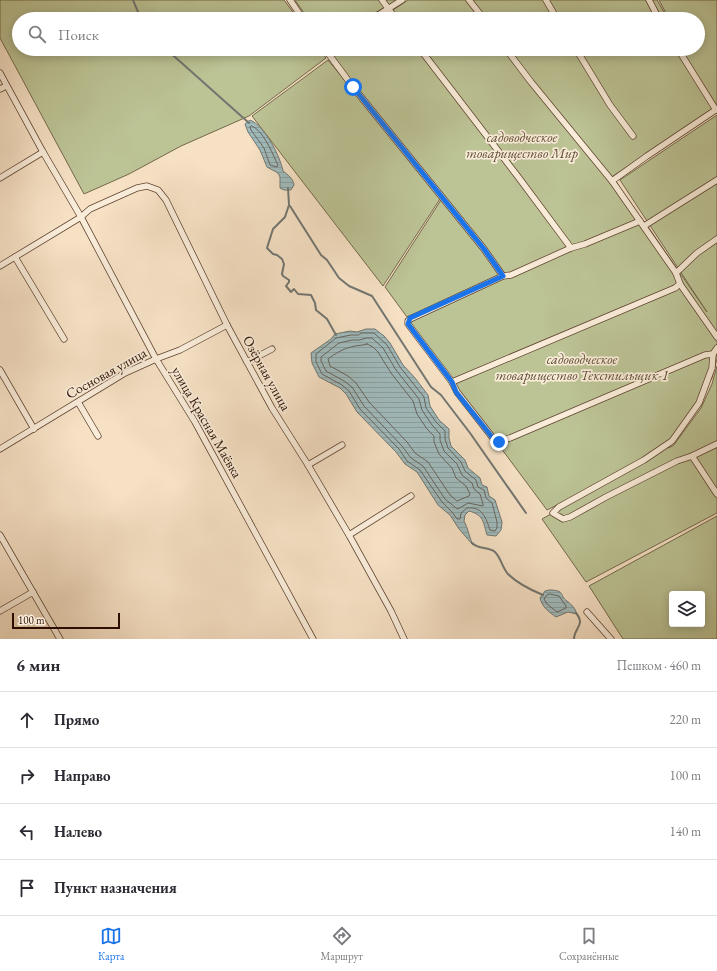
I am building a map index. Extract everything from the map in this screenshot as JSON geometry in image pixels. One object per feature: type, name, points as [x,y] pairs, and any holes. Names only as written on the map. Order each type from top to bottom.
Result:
[{"type":"street","points":[[290,0],[298,12]]},
{"type":"street","points":[[382,0],[391,12]]},
{"type":"street","points":[[384,12],[402,0]]},
{"type":"street","points":[[469,0],[478,12]]},
{"type":"street","points":[[546,0],[553,12]]},
{"type":"street","points":[[649,0],[655,12]]},
{"type":"street","points":[[331,56],[353,87],[484,249],[503,276]]},
{"type":"street","points":[[425,56],[571,248]]},
{"type":"street","points":[[511,56],[612,181],[676,273],[680,284],[717,337]]},
{"type":"street","points":[[580,56],[610,105],[633,136]]},
{"type":"street","points":[[612,181],[717,110],[682,56]]},
{"type":"street","name":"улица Красная Маёвка","points":[[0,73],[43,152],[81,217],[156,359],[195,422],[313,639]]},
{"type":"street","points":[[0,89],[6,86]]},
{"type":"street","points":[[0,178],[43,152]]},
{"type":"street","points":[[713,354],[705,355],[496,442],[456,392],[452,382],[408,324],[408,321],[410,318],[503,276],[525,270],[571,248],[642,224],[717,180]]},
{"type":"street","name":"Озёрная улица","points":[[81,217],[90,210],[137,188],[147,186],[158,190],[166,200],[227,325],[247,362],[272,408],[308,465],[349,535],[391,611],[404,639]]},
{"type":"street","points":[[0,266],[81,217]]},
{"type":"street","points":[[676,273],[697,253],[717,239]]},
{"type":"street","points":[[15,257],[64,339]]},
{"type":"street","points":[[452,382],[675,288],[680,284]]},
{"type":"street","name":"Сосновая улица","points":[[0,449],[125,372],[180,350],[227,325]]},
{"type":"street","points":[[717,348],[713,354],[712,368],[699,402],[672,441],[644,460],[559,507],[553,513],[563,519],[570,517],[677,461],[692,456],[717,444]]},
{"type":"street","points":[[247,362],[272,349]]},
{"type":"street","points":[[0,370],[34,428]]},
{"type":"street","points":[[78,402],[98,436]]},
{"type":"street","points":[[308,465],[342,445]]},
{"type":"street","points":[[692,456],[717,494]]},
{"type":"street","points":[[349,535],[411,496]]},
{"type":"street","points":[[0,535],[60,639]]},
{"type":"street","points":[[0,611],[33,592]]},
{"type":"street","points":[[587,612],[611,639]]},
{"type":"green space","points":[[0,0],[284,0],[293,12],[12,12],[12,56],[325,56],[326,58],[249,116],[181,146],[129,174],[84,194],[0,38]]},
{"type":"green space","points":[[295,0],[397,0],[377,12],[303,12]]},
{"type":"green space","points":[[408,0],[657,0],[664,12],[390,12]]},
{"type":"green space","points":[[659,0],[717,0],[717,109],[716,107],[613,176],[639,223],[644,221],[707,312],[620,180],[717,115],[717,359],[712,378],[668,448],[673,446],[701,408],[712,384],[717,366],[717,513],[586,582],[542,519],[645,461],[547,510],[405,319],[439,304],[407,317],[385,287],[441,200],[440,199],[383,286],[252,116],[328,60],[423,176],[333,56],[705,56],[705,12],[665,12]]},
{"type":"green space","points":[[717,516],[717,639],[623,639],[589,586]]},
{"type":"water","points":[[250,120],[261,128],[271,142],[279,158],[283,171],[293,180],[294,185],[291,190],[284,190],[280,188],[280,177],[278,173],[267,167],[260,150],[248,132],[245,124]]},
{"type":"water","points":[[366,329],[375,329],[390,343],[403,365],[428,395],[430,406],[439,420],[449,429],[451,446],[465,460],[468,468],[480,478],[482,485],[487,487],[489,496],[495,500],[502,522],[501,530],[496,536],[487,535],[484,523],[480,517],[469,511],[465,515],[464,521],[473,545],[459,529],[450,515],[438,505],[417,472],[405,464],[396,452],[357,412],[346,394],[340,388],[319,377],[312,363],[311,353],[331,339],[335,334],[350,331],[357,332]]},
{"type":"water","points":[[549,590],[560,592],[577,614],[568,612],[556,617],[548,611],[542,604],[540,598],[545,591]]},
{"type":"waterway","points":[[133,0],[138,12]]},
{"type":"waterway","points":[[174,56],[249,123]]},
{"type":"waterway","points":[[288,188],[289,205],[285,217],[273,229],[267,248],[273,254],[282,259],[284,264],[282,274],[289,280],[286,286],[291,292],[294,289],[298,294],[311,295],[315,303],[316,310],[327,319],[336,335]]},
{"type":"waterway","points":[[290,206],[321,255],[327,260],[339,278],[349,286],[372,296],[431,387],[441,395],[470,433],[526,513]]},
{"type":"waterway","points":[[472,543],[478,547],[495,552],[508,574],[524,586],[543,595]]},
{"type":"waterway","points":[[574,639],[574,635],[580,624],[579,617],[576,613]]},
{"type":"route","points":[[353,87],[484,249],[503,276],[410,318],[408,321],[408,324],[452,382],[456,392],[496,442],[499,442]]},
{"type":"park label","name":"садоводческое товарищество Мир","points":[[522,146]]},
{"type":"park label","name":"садоводческое товарищество Текстильщик-1","points":[[582,368]]}]
